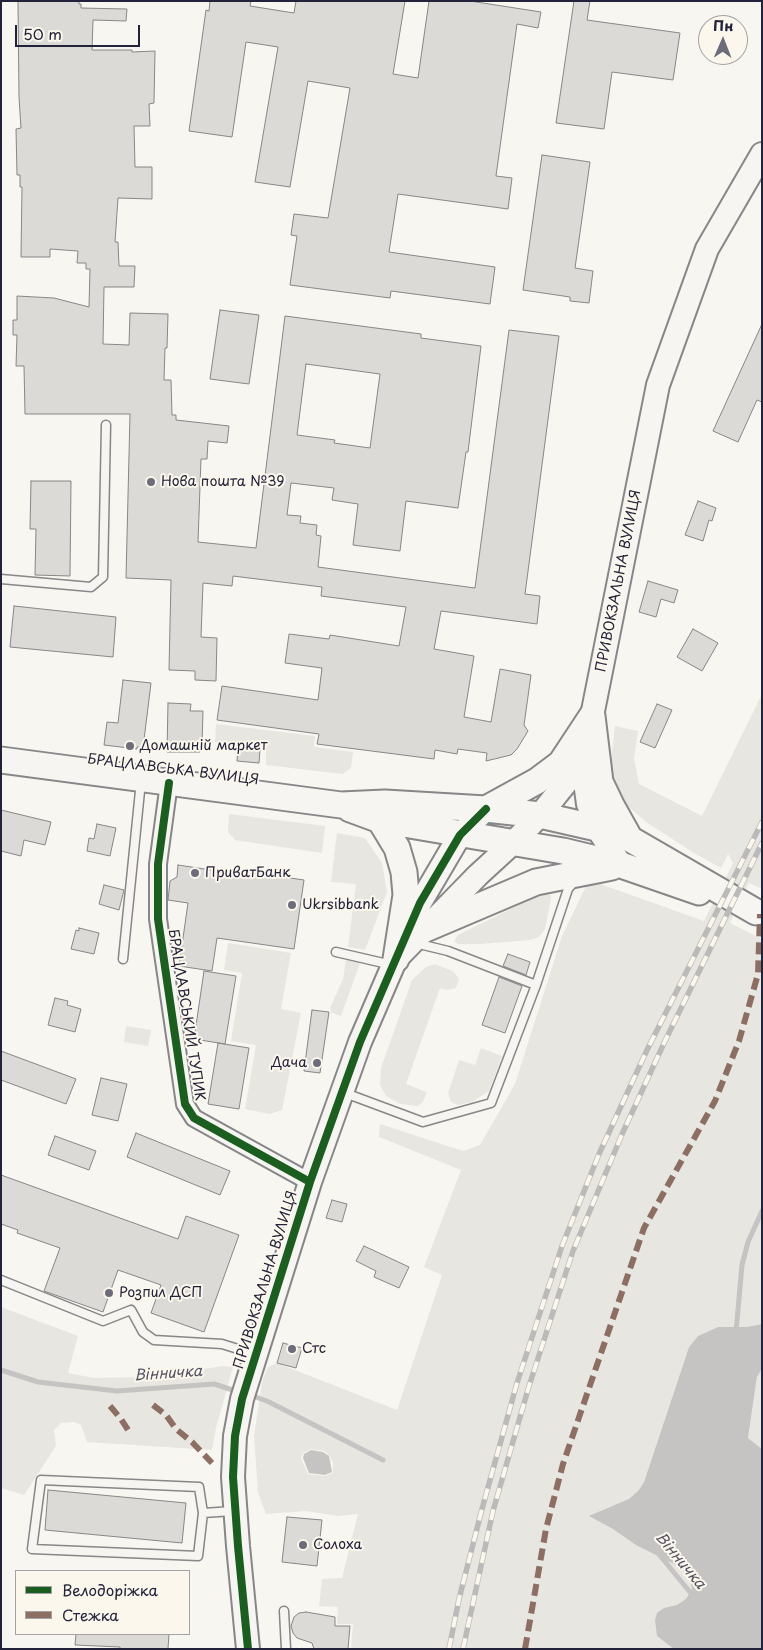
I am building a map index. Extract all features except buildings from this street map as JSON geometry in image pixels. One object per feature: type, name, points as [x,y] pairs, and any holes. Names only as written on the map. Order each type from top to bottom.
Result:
[{"type":"main road","points":[[486,809],[537,781],[561,763],[592,716]]},
{"type":"main road","points":[[592,716],[600,782],[630,840]]},
{"type":"main road","name":"БРАЦЛАВСЬКА ВУЛИЦЯ","points":[[1,760],[341,805],[385,803],[486,809],[540,815],[597,828],[630,840],[759,913]]},
{"type":"main road","name":"БРАЦЛАВСЬКА ВУЛИЦЯ","points":[[341,805],[380,820],[563,851],[621,865],[759,913]]},
{"type":"main road","points":[[380,820],[397,848],[404,872],[406,949],[536,882],[621,865]]},
{"type":"street","name":"ПРИВОКЗАЛЬНА ВУЛИЦЯ","points":[[406,949],[540,815],[569,779],[592,716],[658,385],[707,249],[762,154]]},
{"type":"street","points":[[592,716],[585,782],[588,804],[597,828],[621,865]]},
{"type":"street","name":"БРАЦЛАВСЬКИЙ ТУПИК","points":[[169,783],[158,864],[158,919],[185,1104],[194,1118],[310,1182]]},
{"type":"street","name":"ПРИВОКЗАЛЬНА ВУЛИЦЯ","points":[[248,1649],[234,1511],[233,1456],[235,1436],[244,1394],[310,1182],[360,1042],[406,949],[420,903],[460,835],[486,809]]},
{"type":"lane","points":[[1,579],[91,587],[103,577],[106,425]]},
{"type":"lane","points":[[123,959],[142,779]]},
{"type":"lane","points":[[343,1092],[424,1122],[491,1103],[536,985],[568,889],[582,873]]},
{"type":"lane","points":[[336,952],[406,949],[448,951],[536,985]]},
{"type":"lane","points":[[1,1280],[103,1321],[131,1310],[143,1332],[154,1340],[222,1344],[256,1354]]},
{"type":"lane","points":[[41,1480],[199,1487],[203,1513],[198,1556],[32,1549],[41,1480]]},
{"type":"lane","points":[[203,1513],[234,1511]]},
{"type":"lane","points":[[284,1610],[286,1649]]},
{"type":"shaded area","points":[[762,694],[762,889],[749,883],[730,923],[762,939],[762,1324],[747,1327],[718,1327],[698,1336],[689,1347],[644,1482],[638,1491],[762,1649],[351,1649],[353,1624],[337,1624],[338,1607],[319,1606],[322,1579],[342,1578],[358,1514],[338,1516],[306,1511],[266,1514],[258,1493],[254,1436],[262,1382],[268,1367],[277,1363],[397,1410],[442,1275],[424,1267],[461,1170],[379,1137],[380,1124],[463,1151],[480,1145],[515,1084],[562,936],[589,880],[704,921],[733,863],[728,854],[721,868],[646,822],[624,803],[612,784],[611,760],[615,726],[638,731],[634,758],[639,784],[702,816]],"holes":[[[311,1449],[324,1451],[330,1456],[333,1463],[333,1473],[325,1476],[308,1474],[301,1458],[303,1453]]]},
{"type":"shaded area","points":[[216,724],[315,736],[314,747],[353,752],[351,768],[343,774],[266,765],[266,749],[215,742]]},
{"type":"shaded area","points":[[229,814],[325,826],[322,853],[235,840],[228,832]]},
{"type":"shaded area","points":[[337,833],[365,838],[382,863],[387,892],[365,950],[348,947],[356,884],[331,882]]},
{"type":"shaded area","points":[[548,894],[551,896],[551,899],[545,929],[539,937],[530,940],[481,944],[458,944],[454,941],[458,935],[537,896]]},
{"type":"shaded area","points":[[228,943],[291,953],[281,1009],[301,1013],[282,1110],[270,1114],[245,1109],[256,1045],[231,1041],[242,973],[224,970]]},
{"type":"shaded area","points":[[346,960],[360,963],[341,1016],[332,1013],[330,1008],[343,979]]},
{"type":"shaded area","points":[[435,964],[453,971],[459,979],[456,988],[447,990],[440,988],[406,1084],[427,1092],[423,1102],[418,1106],[400,1104],[386,1096],[380,1085],[381,1068],[412,980],[426,967]]},
{"type":"shaded area","points":[[126,1026],[151,1030],[148,1046],[124,1042]]},
{"type":"shaded area","points":[[481,1048],[502,1056],[489,1091],[472,1102],[458,1105],[451,1102],[448,1093],[459,1060],[475,1065]]},
{"type":"shaded area","points":[[1,1307],[78,1336],[68,1373],[94,1378],[151,1377],[223,1366],[233,1367],[216,1428],[212,1450],[87,1442],[81,1425],[74,1422],[61,1423],[54,1430],[56,1446],[24,1495],[1,1488]]},
{"type":"shaded area","points":[[762,1369],[762,1449],[748,1438],[757,1377]]},
{"type":"water","points":[[762,1324],[762,1369],[757,1377],[748,1438],[762,1449],[762,1649],[674,1649],[657,1636],[655,1620],[657,1613],[664,1608],[677,1605],[686,1599],[692,1589],[690,1578],[680,1567],[636,1545],[613,1529],[589,1516],[629,1499],[644,1482],[689,1347],[698,1336],[718,1327],[747,1327]]},
{"type":"water","points":[[311,1450],[323,1452],[329,1456],[332,1472],[325,1475],[309,1473],[303,1458],[304,1454]]},
{"type":"waterway","points":[[736,1332],[742,1265],[748,1242],[762,1211]]},
{"type":"waterway","name":"Вінничка","points":[[1,1370],[38,1382],[117,1391],[214,1384],[239,1392]]},
{"type":"waterway","name":"Вінничка","points":[[250,1395],[267,1401],[383,1460]]},
{"type":"waterway","name":"Вінничка","points":[[658,1553],[694,1597]]},
{"type":"railway","points":[[449,1649],[459,1599],[482,1509],[517,1383],[562,1246],[599,1154],[647,1050],[762,822]]},
{"type":"railway","points":[[463,1649],[493,1511],[529,1386],[573,1251],[623,1132],[665,1041],[762,843]]},
{"type":"marked path","points":[[525,1649],[546,1529],[563,1464],[644,1228],[715,1101],[739,1041],[758,974],[760,914]]},
{"type":"marked path","points":[[153,1405],[166,1415],[176,1429],[192,1442],[212,1463]]},
{"type":"marked path","points":[[110,1406],[128,1430]]},
{"type":"cycle path","points":[[169,783],[158,864],[158,919],[185,1104],[194,1118],[310,1182]]},
{"type":"cycle path","points":[[248,1649],[233,1477],[235,1436],[242,1399],[310,1182],[360,1042],[420,903],[460,835],[486,809]]},
{"type":"place","name":"Нова пошта №39","points":[[151,482]]},
{"type":"place","name":"Домашній маркет","points":[[130,746]]},
{"type":"place","name":"ПриватБанк","points":[[195,873]]},
{"type":"place","name":"Ukrsibbank","points":[[292,905]]},
{"type":"place","name":"Дача","points":[[317,1063]]},
{"type":"place","name":"Розпил ДСП","points":[[109,1293]]},
{"type":"place","name":"Стс","points":[[292,1349]]},
{"type":"place","name":"Солоха","points":[[303,1545]]}]
